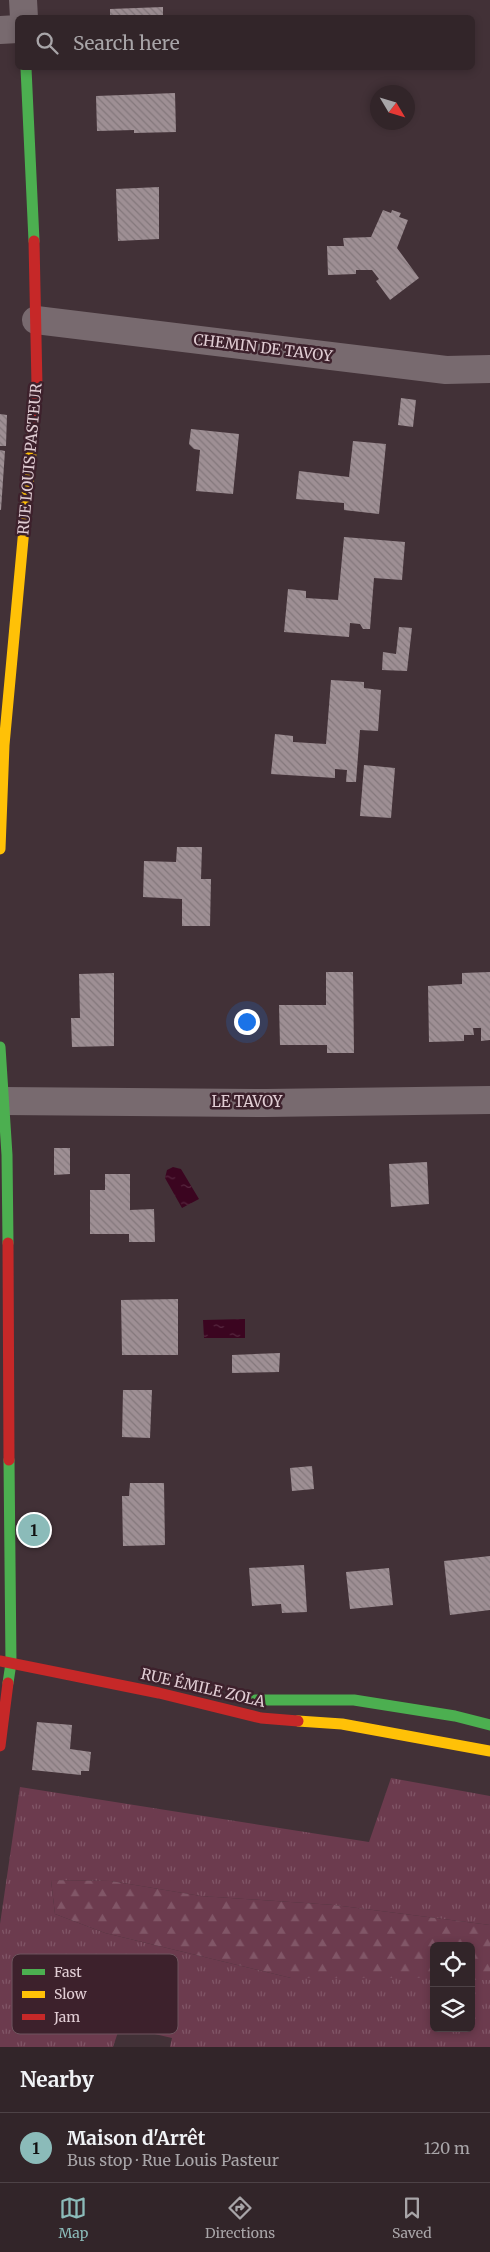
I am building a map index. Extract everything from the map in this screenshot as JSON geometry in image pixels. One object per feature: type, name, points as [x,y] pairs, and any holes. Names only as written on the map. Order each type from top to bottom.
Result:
[{"type":"street","points":[[23,0],[24,15]]},
{"type":"street","points":[[0,30],[15,29]]},
{"type":"street","name":"RUE LOUIS PASTEUR","points":[[0,849],[4,745],[36,412],[36,320],[26,70]]},
{"type":"street","name":"CHEMIN DE TAVOY","points":[[36,320],[446,370],[490,369]]},
{"type":"street","points":[[0,1047],[7,1155],[6,1662],[0,1746]]},
{"type":"street","name":"LE TAVOY","points":[[3,1101],[265,1102],[490,1100]]},
{"type":"street","name":"RUE ÉMILE ZOLA","points":[[6,1662],[159,1693],[261,1718],[342,1724],[490,1751]]},
{"type":"street","points":[[159,1693],[240,1700],[354,1700],[455,1716],[490,1726]]},
{"type":"green space","points":[[391,1778],[490,1796],[490,1925],[334,1905],[201,1896],[111,1881],[51,1880],[55,1914],[105,1933],[291,1978],[430,1978],[430,2032],[475,2032],[475,1980],[490,1980],[490,2047],[170,2047],[172,2038],[155,2034],[178,2034],[178,1954],[12,1954],[12,2034],[117,2034],[113,2047],[0,2047],[0,1924],[20,1787],[369,1842]]},
{"type":"green space","points":[[51,1880],[111,1881],[201,1896],[334,1905],[490,1925],[490,1980],[475,1980],[475,1942],[430,1942],[430,1978],[291,1978],[105,1933],[55,1914]]},
{"type":"water","points":[[173,1167],[181,1169],[199,1199],[182,1208],[165,1178],[167,1170]]},
{"type":"water","points":[[245,1319],[245,1338],[204,1338],[203,1320]]},
{"type":"building","points":[[163,7],[163,15],[110,15],[110,9]]},
{"type":"building","points":[[175,93],[176,132],[134,133],[134,130],[97,131],[96,96]]},
{"type":"building","points":[[159,187],[159,239],[118,241],[116,189]]},
{"type":"building","points":[[383,210],[391,213],[392,210],[401,213],[399,217],[408,220],[397,248],[419,278],[390,300],[376,281],[379,279],[372,270],[356,270],[356,274],[328,275],[327,246],[344,246],[343,238],[371,237]]},
{"type":"building","points":[[401,398],[416,400],[413,427],[398,425]]},
{"type":"building","points":[[0,414],[7,415],[6,446],[0,446]]},
{"type":"building","points":[[191,429],[239,434],[233,494],[196,491],[200,450],[194,449],[189,444]]},
{"type":"building","points":[[353,441],[386,444],[379,514],[344,510],[344,503],[296,499],[299,471],[349,477]]},
{"type":"building","points":[[0,450],[5,451],[1,510],[0,510]]},
{"type":"building","points":[[344,537],[405,542],[402,580],[374,578],[370,629],[363,629],[360,624],[350,623],[349,637],[284,632],[288,589],[306,591],[306,598],[338,600]]},
{"type":"building","points":[[399,627],[412,628],[407,671],[382,670],[383,652],[396,654]]},
{"type":"building","points":[[331,680],[364,682],[364,688],[381,690],[378,731],[360,730],[356,782],[346,782],[347,770],[335,769],[335,778],[271,774],[275,734],[293,736],[293,742],[326,744]]},
{"type":"building","points":[[364,765],[395,768],[391,818],[360,816]]},
{"type":"building","points":[[177,847],[202,847],[201,879],[211,879],[210,926],[182,926],[182,899],[143,897],[144,861],[176,862]]},
{"type":"building","points":[[326,972],[353,972],[354,1053],[327,1053],[327,1045],[280,1045],[279,1005],[326,1005]]},
{"type":"building","points":[[490,972],[490,1040],[481,1041],[481,1028],[473,1028],[474,1035],[464,1035],[464,1041],[429,1042],[428,986],[462,984],[462,973]]},
{"type":"building","points":[[114,973],[114,1046],[72,1047],[71,1018],[80,1018],[79,974]]},
{"type":"building","points":[[54,1148],[70,1148],[70,1174],[54,1175]]},
{"type":"building","points":[[427,1162],[429,1204],[391,1207],[389,1164]]},
{"type":"building","points":[[105,1174],[130,1174],[130,1210],[154,1209],[155,1242],[129,1242],[129,1234],[90,1234],[90,1190],[105,1190]]},
{"type":"building","points":[[178,1299],[178,1355],[122,1355],[121,1300]]},
{"type":"building","points":[[280,1353],[279,1372],[232,1373],[232,1355]]},
{"type":"building","points":[[123,1390],[152,1390],[150,1438],[122,1437]]},
{"type":"building","points":[[312,1466],[314,1489],[292,1491],[290,1468]]},
{"type":"building","points":[[130,1483],[164,1483],[165,1545],[123,1546],[122,1496],[129,1496]]},
{"type":"building","points":[[490,1556],[490,1610],[450,1615],[444,1561]]},
{"type":"building","points":[[304,1565],[307,1612],[282,1613],[281,1604],[252,1606],[249,1568]]},
{"type":"building","points":[[389,1568],[393,1605],[350,1609],[346,1572]]},
{"type":"building","points":[[37,1722],[72,1725],[70,1749],[91,1752],[89,1771],[81,1771],[81,1775],[32,1770]]},
{"type":"traffic: fast","points":[[26,70],[34,241]]},
{"type":"traffic: fast","points":[[0,1047],[7,1155],[8,1243]]},
{"type":"traffic: fast","points":[[8,1683],[11,1663],[9,1460]]},
{"type":"traffic: fast","points":[[255,1700],[354,1700],[455,1716],[490,1725]]},
{"type":"traffic: slow","points":[[0,849],[4,745],[33,431]]},
{"type":"traffic: slow","points":[[298,1721],[342,1724],[490,1751]]},
{"type":"traffic: jam","points":[[33,431],[37,386],[34,241]]},
{"type":"traffic: jam","points":[[8,1243],[9,1460]]},
{"type":"traffic: jam","points":[[0,1661],[159,1693],[261,1718],[298,1721]]},
{"type":"traffic: jam","points":[[0,1746],[8,1683]]},
{"type":"place","name":"Maison d'Arrêt","points":[[34,1530]]}]
